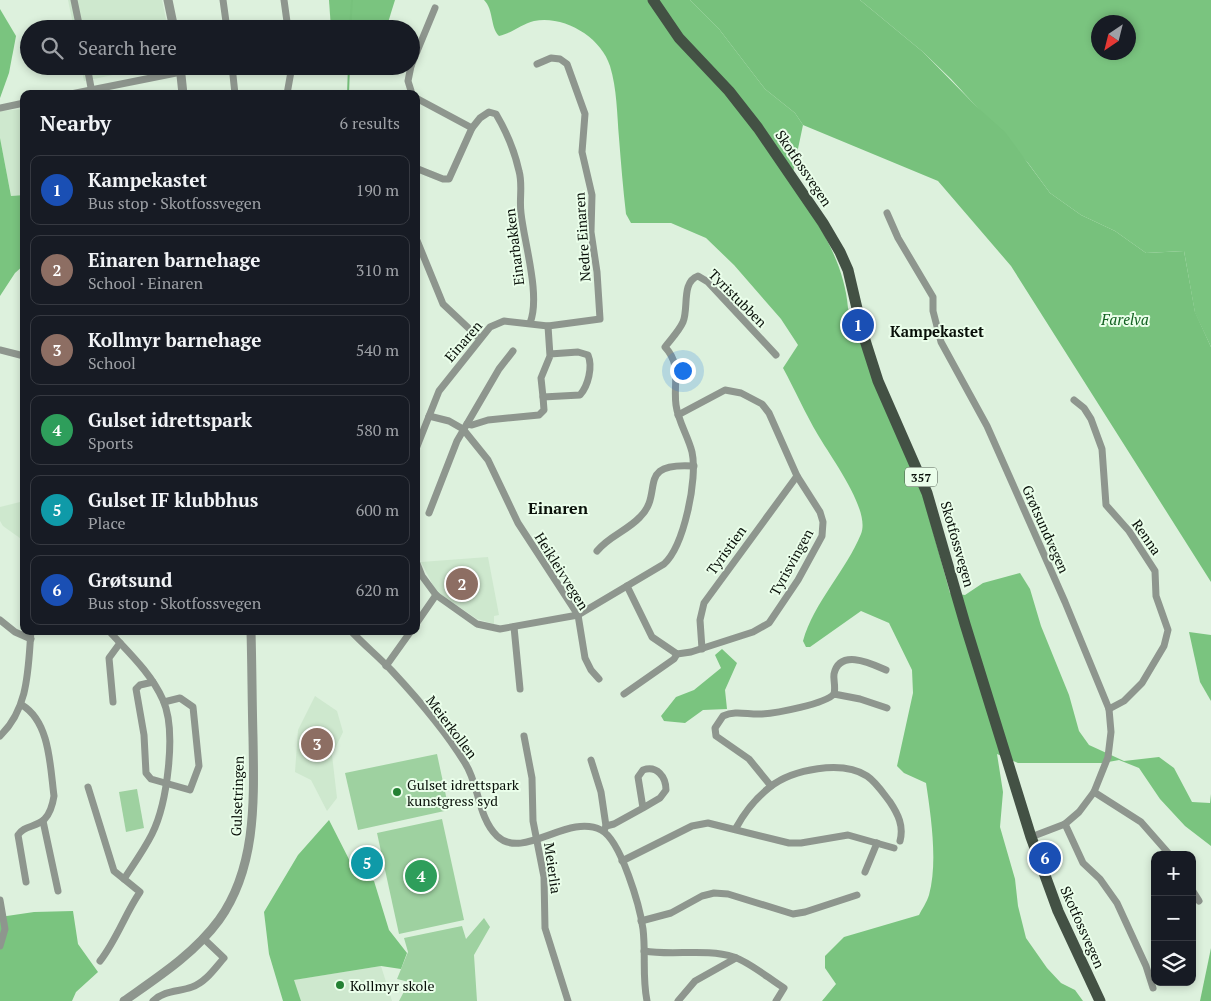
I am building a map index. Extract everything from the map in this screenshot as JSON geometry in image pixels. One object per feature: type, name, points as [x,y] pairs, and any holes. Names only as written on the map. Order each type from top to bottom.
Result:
[{"type":"main road","name":"Skotfossvegen","points":[[653,0],[679,38],[729,91],[758,128],[823,223],[840,252],[848,270],[863,334],[878,381],[927,493],[965,624],[1031,837],[1058,911],[1100,1001]]},
{"type":"street","points":[[74,0],[78,20]]},
{"type":"street","points":[[168,0],[172,20]]},
{"type":"street","points":[[223,0],[226,20]]},
{"type":"street","points":[[284,0],[287,20]]},
{"type":"street","points":[[420,44],[435,8]]},
{"type":"street","name":"Nedre Einaren","points":[[537,64],[548,58],[564,61],[570,68],[586,119],[582,152],[592,195],[591,231],[597,272],[600,319]]},
{"type":"street","points":[[89,75],[92,90]]},
{"type":"street","points":[[100,90],[158,75]]},
{"type":"street","points":[[181,75],[183,90]]},
{"type":"street","points":[[233,75],[235,90]]},
{"type":"street","points":[[288,90],[290,75]]},
{"type":"street","points":[[409,75],[408,81],[411,90]]},
{"type":"street","points":[[420,101],[472,128]]},
{"type":"street","points":[[420,106],[423,103]]},
{"type":"street","points":[[0,108],[20,104]]},
{"type":"street","name":"Einarbakken","points":[[420,169],[443,179],[449,179],[472,128],[486,114],[491,112],[496,114],[519,168],[521,180],[520,212],[531,282],[533,312],[530,323]]},
{"type":"street","name":"Grøtsundvegen","points":[[887,213],[933,297],[933,311],[941,342],[990,434],[1080,637],[1109,709],[1111,732],[1109,751],[1094,792],[1079,812],[1065,824],[1031,837]]},
{"type":"street","points":[[420,248],[442,304],[480,338]]},
{"type":"street","name":"Tyristubben","points":[[678,415],[676,404],[676,367],[665,347],[681,326],[686,315],[688,288],[692,279],[698,276],[708,282],[776,355]]},
{"type":"street","name":"Einaren","points":[[420,439],[444,383],[490,327],[499,322],[530,323],[548,326],[600,319]]},
{"type":"street","points":[[429,416],[465,426],[488,420],[539,415],[544,410],[541,378],[550,354],[548,326]]},
{"type":"street","points":[[0,350],[20,355]]},
{"type":"street","points":[[429,513],[465,426],[513,351]]},
{"type":"street","points":[[543,397],[576,397],[585,389],[588,377],[590,361],[586,354],[578,352],[550,354]]},
{"type":"street","name":"Tyrisvingen","points":[[678,415],[725,390],[741,393],[756,401],[769,413],[797,476],[822,517],[823,530],[817,546],[769,623],[753,632],[702,649],[678,654]]},
{"type":"street","name":"Renna","points":[[1074,400],[1084,408],[1091,420],[1102,449],[1106,504],[1128,531],[1155,571],[1156,596],[1168,630],[1164,646],[1142,683],[1124,701],[1109,709]]},
{"type":"street","points":[[420,571],[436,595],[477,624],[491,628],[514,627],[578,616],[664,564],[674,553],[692,486],[694,466],[689,442],[678,415]]},
{"type":"street","name":"Heikleivvegen","points":[[465,426],[488,460],[518,523],[578,616],[585,658],[591,670],[599,679]]},
{"type":"street","points":[[597,550],[609,538],[641,517],[649,503],[655,477],[660,471],[675,466],[694,466]]},
{"type":"street","name":"Tyristien","points":[[702,649],[700,620],[704,603],[797,476]]},
{"type":"street","points":[[624,694],[674,659],[678,654],[652,638],[627,586]]},
{"type":"street","points":[[420,618],[436,595]]},
{"type":"street","points":[[0,620],[15,632],[20,633]]},
{"type":"street","points":[[514,627],[520,689]]},
{"type":"street","points":[[0,736],[22,705],[31,635]]},
{"type":"street","points":[[113,635],[153,682],[164,702],[170,736],[166,784],[153,832],[124,880]]},
{"type":"street","name":"Gulsetringen","points":[[124,1001],[180,960],[203,938],[220,918],[233,895],[244,868],[250,837],[254,777],[251,635]]},
{"type":"street","name":"Meierkollen","points":[[355,635],[386,666],[433,720],[466,765],[478,790],[487,820],[496,835],[511,843],[537,839],[575,827],[605,828]]},
{"type":"street","points":[[386,666],[408,635]]},
{"type":"street","points":[[113,702],[110,658],[120,643]]},
{"type":"street","points":[[834,694],[835,672],[845,661],[856,659],[886,670]]},
{"type":"street","points":[[153,682],[140,684],[136,689],[144,734],[146,772],[150,780],[190,790],[199,766],[193,707],[180,698],[164,702]]},
{"type":"street","points":[[770,786],[749,759],[716,736],[716,724],[723,716],[731,713],[770,713],[821,701],[834,694],[860,698],[887,708]]},
{"type":"street","points":[[22,705],[37,719],[47,748],[54,796],[52,807],[43,821],[22,830],[18,835],[26,882]]},
{"type":"street","name":"Meierlia","points":[[524,736],[532,778],[532,811],[544,883],[546,934],[568,1001]]},
{"type":"street","points":[[591,760],[600,792],[605,828],[614,841],[622,861],[642,921],[644,980],[647,1001]]},
{"type":"street","points":[[736,828],[753,803],[770,786],[784,779],[828,767],[843,767],[858,771],[869,778],[892,806],[901,823],[900,841]]},
{"type":"street","points":[[605,828],[614,824],[660,798],[666,790],[665,783],[661,775],[652,769],[643,770],[638,777],[642,808]]},
{"type":"street","points":[[88,787],[114,870],[140,892],[124,916],[115,940],[100,961]]},
{"type":"street","points":[[1094,792],[1141,822],[1166,851]]},
{"type":"street","points":[[43,821],[58,891]]},
{"type":"street","points":[[622,861],[692,826],[711,823],[796,844],[842,835],[894,848]]},
{"type":"street","points":[[1065,824],[1083,862],[1100,878],[1117,903],[1146,966],[1153,988]]},
{"type":"street","points":[[865,872],[877,843]]},
{"type":"street","points":[[642,921],[671,913],[702,896],[714,893],[728,894],[793,914],[858,895]]},
{"type":"street","points":[[1196,896],[1199,901]]},
{"type":"street","points":[[0,900],[5,929],[0,946]]},
{"type":"street","points":[[152,1001],[168,992],[193,987],[212,973],[224,958],[203,938]]},
{"type":"street","points":[[644,951],[673,955],[715,954],[736,958],[784,988],[776,1001]]},
{"type":"street","points":[[678,1001],[695,980],[736,958]]},
{"type":"shaded area","points":[[68,0],[162,0],[166,20],[72,20]]},
{"type":"shaded area","points":[[329,0],[395,0],[389,20],[330,20]]},
{"type":"shaded area","points":[[484,0],[690,0],[719,29],[765,89],[795,113],[803,125],[791,182],[819,226],[835,257],[841,274],[848,308],[919,481],[950,593],[965,595],[983,583],[1020,573],[1030,589],[1041,626],[1069,695],[1079,731],[1089,745],[1124,761],[1159,757],[1174,768],[1192,802],[1210,803],[1211,794],[1211,846],[1185,826],[1160,799],[1139,768],[1119,760],[1103,763],[1018,763],[997,754],[1003,792],[1000,827],[1015,879],[1018,906],[1026,938],[1047,968],[1061,983],[1075,990],[1083,1001],[822,1001],[836,984],[825,968],[825,956],[844,937],[919,915],[926,903],[932,882],[933,839],[926,783],[904,773],[897,766],[913,693],[912,670],[889,623],[861,611],[810,647],[806,647],[803,641],[822,600],[855,548],[863,524],[860,511],[848,483],[813,427],[783,368],[798,345],[781,319],[734,265],[706,238],[671,223],[631,223],[626,214],[614,84],[610,66],[599,46],[580,30],[557,21],[530,22],[499,36],[494,28],[489,9]]},
{"type":"shaded area","points":[[860,0],[1211,0],[1211,347],[1195,313],[1184,251],[1146,253],[1115,231],[1081,215],[1050,193],[1028,163],[951,79],[923,52]]},
{"type":"shaded area","points":[[0,9],[16,36],[9,73],[0,98]]},
{"type":"shaded area","points":[[83,75],[113,75],[84,81]]},
{"type":"shaded area","points":[[20,109],[20,195],[11,196],[0,138],[0,111]]},
{"type":"shaded area","points":[[0,138],[11,196],[20,195],[20,269],[0,296]]},
{"type":"shaded area","points":[[20,502],[20,538],[3,526],[0,521],[0,507]]},
{"type":"shaded area","points":[[488,557],[499,615],[494,616],[494,624],[477,619],[436,591],[421,562]]},
{"type":"shaded area","points":[[1189,632],[1211,635],[1211,701],[1200,682]]},
{"type":"shaded area","points":[[722,649],[737,663],[725,690],[727,709],[703,710],[685,723],[664,721],[661,716],[676,697],[694,690],[721,668],[715,655]]},
{"type":"shaded area","points":[[315,696],[337,711],[343,732],[332,755],[337,798],[327,811],[311,780],[295,772],[298,730]]},
{"type":"shaded area","name":"Gulset idrettspark kunstgress syd","points":[[437,754],[449,810],[358,830],[345,773]]},
{"type":"shaded area","points":[[137,789],[144,828],[126,832],[119,792]]},
{"type":"shaded area","points":[[442,819],[464,920],[399,934],[377,833]]},
{"type":"shaded area","points":[[329,820],[359,879],[374,881],[389,930],[407,953],[401,969],[381,966],[294,980],[301,1001],[283,1001],[269,954],[264,912],[298,855]]},
{"type":"shaded area","points":[[73,911],[78,944],[98,972],[76,992],[72,1001],[0,1001],[0,917],[34,912]]},
{"type":"shaded area","points":[[484,918],[490,927],[474,955],[477,1001],[399,1001],[409,982],[397,979],[408,952],[404,938],[462,926],[466,939]]},
{"type":"shaded area","name":"Kollmyr skole","points":[[381,966],[392,1001],[301,1001],[293,980]]},
{"type":"water","name":"Farelva","points":[[690,0],[860,0],[923,52],[976,106],[1005,132],[1050,193],[1081,215],[1115,231],[1146,253],[1184,251],[1195,312],[1211,347],[1211,582],[1011,266],[938,181],[803,125],[795,113],[765,89],[719,29]]},
{"type":"water","points":[[1211,948],[1211,1001],[1200,1001]]},
{"type":"waterway","points":[[351,20],[352,0]]},
{"type":"waterway","points":[[348,90],[349,75]]},
{"type":"place","name":"Kampekastet","points":[[858,325]]},
{"type":"place","name":"Einaren barnehage","points":[[462,584]]},
{"type":"place","name":"Kollmyr barnehage","points":[[317,744]]},
{"type":"place","name":"Gulset idrettspark kunstgress syd","points":[[397,792]]},
{"type":"place","name":"Grøtsund","points":[[1045,858]]},
{"type":"place","name":"Gulset IF klubbhus","points":[[367,863]]},
{"type":"place","name":"Gulset idrettspark","points":[[421,876]]},
{"type":"place","name":"Kollmyr skole","points":[[340,985]]},
{"type":"district","name":"Kampekastet","points":[[937,331]]},
{"type":"district","name":"Einaren","points":[[558,508]]}]
